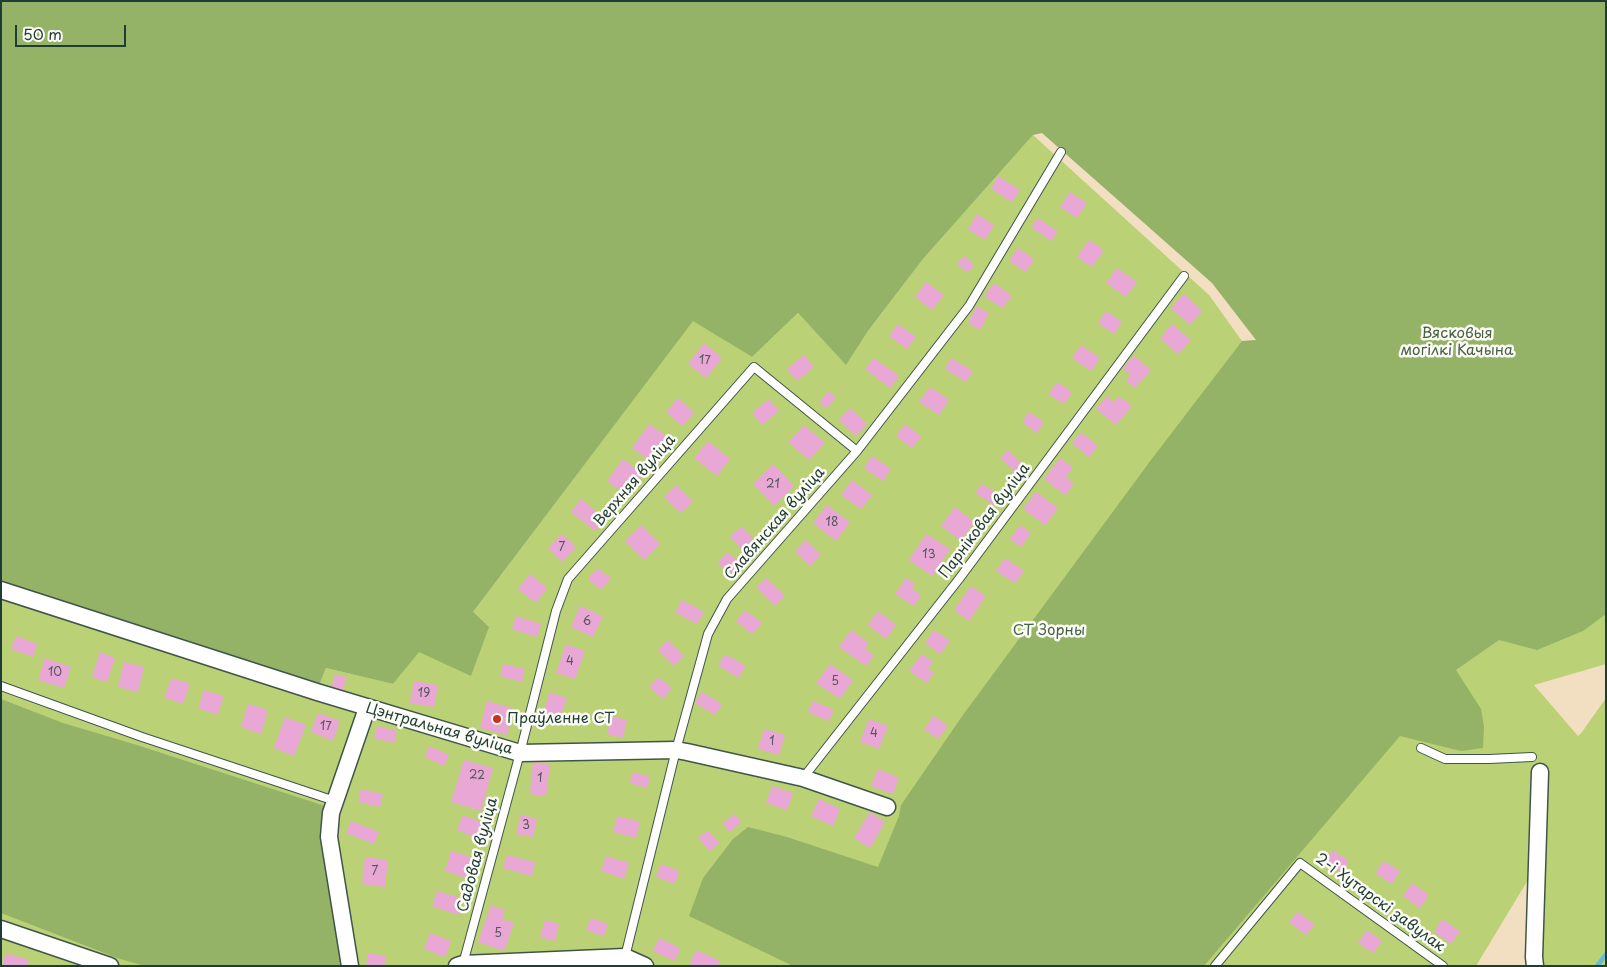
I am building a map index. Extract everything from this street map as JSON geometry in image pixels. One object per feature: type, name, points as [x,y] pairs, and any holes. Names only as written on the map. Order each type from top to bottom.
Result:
[{"type":"street","name":"Цэнтральная вуліца","points":[[1,590],[367,708],[520,752],[676,750],[803,778],[887,807]]},
{"type":"street","points":[[350,966],[329,837],[331,813],[367,708]]},
{"type":"street","points":[[1535,966],[1540,772]]},
{"type":"street","points":[[1,929],[110,966]]},
{"type":"street","points":[[460,965],[625,957],[645,966]]},
{"type":"lane","name":"Славянская вуліца","points":[[625,957],[676,750],[708,634],[727,599],[857,451],[969,306],[1061,152]]},
{"type":"lane","name":"Парніковая вуліца","points":[[803,778],[959,579],[1184,276]]},
{"type":"lane","name":"Верхняя вуліца","points":[[520,752],[556,611],[568,579],[754,366],[857,451]]},
{"type":"lane","points":[[1,686],[142,737],[336,802]]},
{"type":"lane","points":[[1421,748],[1445,759],[1489,760],[1532,757]]},
{"type":"lane","name":"Садовая вуліца","points":[[460,965],[520,752]]},
{"type":"lane","name":"2-і Хутарскі завулак","points":[[1216,966],[1300,864],[1443,966]]},
{"type":"green space","name":"Вясковыя могілкі Качына","points":[[1,1],[1606,1],[1606,614],[1583,631],[1537,650],[1499,640],[1456,670],[1481,709],[1484,727],[1483,748],[1461,751],[1400,736],[1204,966],[793,966],[689,916],[703,878],[733,839],[748,827],[787,837],[878,867],[899,816],[901,805],[963,715],[1151,460],[1242,341],[1256,340],[1212,283],[1042,133],[1033,135],[923,259],[868,331],[846,365],[798,313],[752,357],[693,321],[473,612],[489,627],[471,676],[419,652],[393,684],[326,668],[318,688],[1,584]]},
{"type":"green space","name":"СТ Зорны","points":[[1606,31],[1606,664],[1534,685],[1578,736],[1606,698],[1606,966],[1535,966],[1537,865],[1476,966],[1,966],[1,584],[318,688],[326,668],[393,684],[418,652],[473,612],[693,320],[752,357],[798,313],[846,364],[868,331],[923,259],[1033,135],[1209,295],[1242,341],[1384,508]]},
{"type":"green space","points":[[1,699],[63,723],[328,807],[320,839],[343,966],[145,966],[120,959],[1,913]]},
{"type":"building","points":[[998,176],[1020,190],[1012,202],[991,189]]},
{"type":"building","points":[[1070,192],[1087,203],[1077,218],[1060,207]]},
{"type":"building","points":[[977,214],[994,225],[985,240],[968,229]]},
{"type":"building","points":[[1038,218],[1058,232],[1051,241],[1031,227]]},
{"type":"building","points":[[1089,240],[1104,250],[1092,267],[1077,257]]},
{"type":"building","points":[[1018,248],[1034,259],[1026,272],[1009,261]]},
{"type":"building","points":[[964,256],[974,265],[968,273],[957,264]]},
{"type":"building","points":[[1117,268],[1137,282],[1126,297],[1106,283]]},
{"type":"building","points":[[926,282],[944,295],[932,310],[915,297]]},
{"type":"building","points":[[994,283],[1012,296],[1002,308],[984,296]]},
{"type":"building","points":[[1184,294],[1202,311],[1190,325],[1171,308]]},
{"type":"building","points":[[977,306],[989,313],[980,330],[968,323]]},
{"type":"building","points":[[1106,311],[1122,322],[1114,334],[1098,323]]},
{"type":"building","points":[[898,324],[916,337],[907,349],[889,336]]},
{"type":"building","points":[[1172,324],[1191,340],[1178,354],[1160,338]]},
{"type":"building","points":[[704,343],[722,358],[706,378],[688,364]]},
{"type":"building","points":[[1081,345],[1100,358],[1091,371],[1072,358]]},
{"type":"building","points":[[804,355],[814,367],[797,381],[787,369]]},
{"type":"building","points":[[1134,356],[1151,370],[1135,388],[1126,381],[1131,375],[1123,368]]},
{"type":"building","points":[[874,358],[899,376],[890,388],[865,369]]},
{"type":"building","points":[[951,358],[973,371],[966,382],[945,369]]},
{"type":"building","points":[[1057,382],[1072,392],[1064,404],[1048,394]]},
{"type":"building","points":[[930,387],[949,400],[939,415],[919,402]]},
{"type":"building","points":[[828,391],[836,397],[827,408],[819,403]]},
{"type":"building","points":[[1107,396],[1114,402],[1119,396],[1132,406],[1116,425],[1096,409]]},
{"type":"building","points":[[678,398],[694,413],[682,426],[666,412]]},
{"type":"building","points":[[769,399],[779,411],[762,425],[752,413]]},
{"type":"building","points":[[850,408],[867,424],[856,436],[839,420]]},
{"type":"building","points":[[1029,412],[1044,422],[1037,433],[1022,422]]},
{"type":"building","points":[[649,424],[672,440],[655,464],[632,448]]},
{"type":"building","points":[[905,424],[921,436],[912,448],[896,436]]},
{"type":"building","points":[[804,425],[825,443],[809,460],[788,442]]},
{"type":"building","points":[[1081,432],[1098,446],[1089,457],[1072,443]]},
{"type":"building","points":[[708,441],[730,459],[717,476],[694,458]]},
{"type":"building","points":[[1008,450],[1023,465],[1016,473],[1000,458]]},
{"type":"building","points":[[872,456],[891,469],[883,481],[864,468]]},
{"type":"building","points":[[1060,458],[1073,467],[1066,477],[1074,484],[1065,495],[1044,479]]},
{"type":"building","points":[[623,459],[643,475],[627,496],[607,481]]},
{"type":"building","points":[[773,464],[794,486],[774,506],[753,484]]},
{"type":"building","points":[[852,480],[872,495],[861,509],[841,495]]},
{"type":"building","points":[[982,484],[1000,495],[993,504],[975,493]]},
{"type":"building","points":[[676,485],[693,501],[681,513],[664,497]]},
{"type":"building","points":[[1036,492],[1058,508],[1045,525],[1023,509]]},
{"type":"building","points":[[581,499],[605,519],[595,531],[571,512]]},
{"type":"building","points":[[827,505],[850,522],[836,541],[813,523]]},
{"type":"building","points":[[955,507],[974,522],[961,541],[941,526]]},
{"type":"building","points":[[641,525],[660,544],[644,560],[625,541]]},
{"type":"building","points":[[1020,525],[1031,533],[1021,547],[1010,539]]},
{"type":"building","points":[[742,526],[753,539],[741,549],[730,536]]},
{"type":"building","points":[[562,534],[576,547],[562,562],[548,548]]},
{"type":"building","points":[[926,534],[950,549],[932,576],[909,560]]},
{"type":"building","points":[[806,540],[821,555],[810,566],[795,551]]},
{"type":"building","points":[[727,552],[740,563],[731,574],[718,563]]},
{"type":"building","points":[[1005,558],[1024,571],[1015,583],[996,571]]},
{"type":"building","points":[[597,568],[611,578],[601,590],[588,579]]},
{"type":"building","points":[[530,574],[547,588],[536,603],[518,589]]},
{"type":"building","points":[[766,578],[785,596],[775,606],[756,587]]},
{"type":"building","points":[[906,578],[915,584],[912,589],[921,595],[914,606],[895,594]]},
{"type":"building","points":[[971,586],[986,596],[969,621],[954,610]]},
{"type":"building","points":[[682,600],[704,612],[697,624],[675,612]]},
{"type":"building","points":[[580,606],[603,616],[593,637],[571,627]]},
{"type":"building","points":[[745,610],[762,623],[752,634],[736,621]]},
{"type":"building","points":[[878,611],[896,625],[886,639],[868,625]]},
{"type":"building","points":[[516,616],[541,624],[537,637],[512,629]]},
{"type":"building","points":[[851,630],[869,643],[865,649],[874,655],[866,666],[839,647]]},
{"type":"building","points":[[934,630],[950,641],[940,654],[925,643]]},
{"type":"building","points":[[16,636],[37,644],[33,657],[11,649]]},
{"type":"building","points":[[668,640],[684,656],[674,666],[658,650]]},
{"type":"building","points":[[566,644],[585,651],[575,679],[556,673]]},
{"type":"building","points":[[100,652],[115,658],[107,682],[92,677]]},
{"type":"building","points":[[725,654],[746,666],[738,678],[718,665]]},
{"type":"building","points":[[922,654],[933,662],[928,669],[934,673],[927,683],[909,671]]},
{"type":"building","points":[[45,658],[71,667],[64,688],[38,680]]},
{"type":"building","points":[[124,662],[144,667],[138,692],[118,687]]},
{"type":"building","points":[[503,664],[525,669],[522,682],[500,676]]},
{"type":"building","points":[[830,664],[853,680],[840,699],[816,683]]},
{"type":"building","points":[[335,674],[347,678],[341,694],[330,691]]},
{"type":"building","points":[[658,677],[672,688],[663,699],[649,687]]},
{"type":"building","points":[[172,678],[190,684],[183,704],[164,697]]},
{"type":"building","points":[[414,681],[438,685],[434,707],[410,703]]},
{"type":"building","points":[[204,690],[224,696],[217,715],[198,708]]},
{"type":"building","points":[[550,692],[567,698],[559,720],[542,715]]},
{"type":"building","points":[[702,692],[722,704],[715,715],[695,703]]},
{"type":"building","name":"Праўленне СТ","points":[[487,701],[514,709],[507,735],[480,728]]},
{"type":"building","points":[[813,701],[834,710],[829,721],[808,712]]},
{"type":"building","points":[[248,704],[268,710],[261,734],[241,727]]},
{"type":"building","points":[[318,713],[340,721],[333,741],[311,732]]},
{"type":"building","points":[[611,716],[627,720],[623,738],[607,734]]},
{"type":"building","points":[[934,716],[948,726],[938,739],[924,729]]},
{"type":"building","points":[[285,717],[306,725],[294,756],[274,748]]},
{"type":"building","points":[[869,719],[888,726],[879,749],[860,742]]},
{"type":"building","points":[[377,726],[397,731],[394,743],[374,738]]},
{"type":"building","points":[[764,729],[785,735],[779,755],[758,749]]},
{"type":"building","points":[[429,746],[449,755],[444,766],[425,757]]},
{"type":"building","points":[[464,760],[493,768],[481,811],[451,802]]},
{"type":"building","points":[[533,762],[550,764],[546,796],[530,794]]},
{"type":"building","points":[[878,769],[899,778],[893,794],[871,786]]},
{"type":"building","points":[[633,772],[650,777],[647,788],[630,783]]},
{"type":"building","points":[[772,786],[793,793],[787,810],[766,803]]},
{"type":"building","points":[[361,789],[383,794],[380,807],[358,802]]},
{"type":"building","points":[[819,799],[840,809],[833,826],[811,816]]},
{"type":"building","points":[[870,812],[885,822],[870,848],[854,838]]},
{"type":"building","points":[[521,814],[537,819],[533,837],[516,834]]},
{"type":"building","points":[[735,814],[741,823],[729,832],[723,823]]},
{"type":"building","points":[[463,815],[483,823],[476,838],[457,830]]},
{"type":"building","points":[[617,816],[640,822],[636,838],[613,832]]},
{"type":"building","points":[[351,821],[379,832],[374,844],[346,833]]},
{"type":"building","points":[[708,830],[719,843],[710,851],[698,838]]},
{"type":"building","points":[[1333,850],[1349,861],[1341,873],[1325,862]]},
{"type":"building","points":[[451,851],[473,858],[466,878],[445,871]]},
{"type":"building","points":[[507,855],[535,862],[532,876],[503,868]]},
{"type":"building","points":[[606,856],[629,863],[624,879],[601,871]]},
{"type":"building","points":[[365,857],[388,860],[385,887],[362,884]]},
{"type":"building","points":[[1384,861],[1400,871],[1392,884],[1375,873]]},
{"type":"building","points":[[661,864],[679,871],[675,884],[656,877]]},
{"type":"building","points":[[1412,883],[1429,895],[1420,908],[1403,896]]},
{"type":"building","points":[[437,891],[464,899],[458,915],[432,906]]},
{"type":"building","points":[[491,905],[505,910],[502,919],[514,923],[504,951],[478,942]]},
{"type":"building","points":[[1298,912],[1315,925],[1306,935],[1289,922]]},
{"type":"building","points":[[591,918],[608,924],[604,936],[586,930]]},
{"type":"building","points":[[1442,919],[1460,931],[1451,944],[1434,932]]},
{"type":"building","points":[[545,920],[559,924],[555,941],[540,937]]},
{"type":"building","points":[[1367,930],[1382,941],[1373,953],[1358,943]]},
{"type":"building","points":[[430,933],[451,941],[445,957],[424,949]]},
{"type":"building","points":[[659,938],[680,948],[675,961],[653,951]]},
{"type":"building","points":[[696,950],[720,961],[718,966],[689,966]]},
{"type":"building","points":[[6,953],[29,960],[27,966],[2,966]]},
{"type":"building","points":[[368,953],[386,956],[384,966],[366,966]]},
{"type":"waterway","points":[[1597,966],[1606,954]]},
{"type":"place","name":"Праўленне СТ","points":[[497,719]]}]
